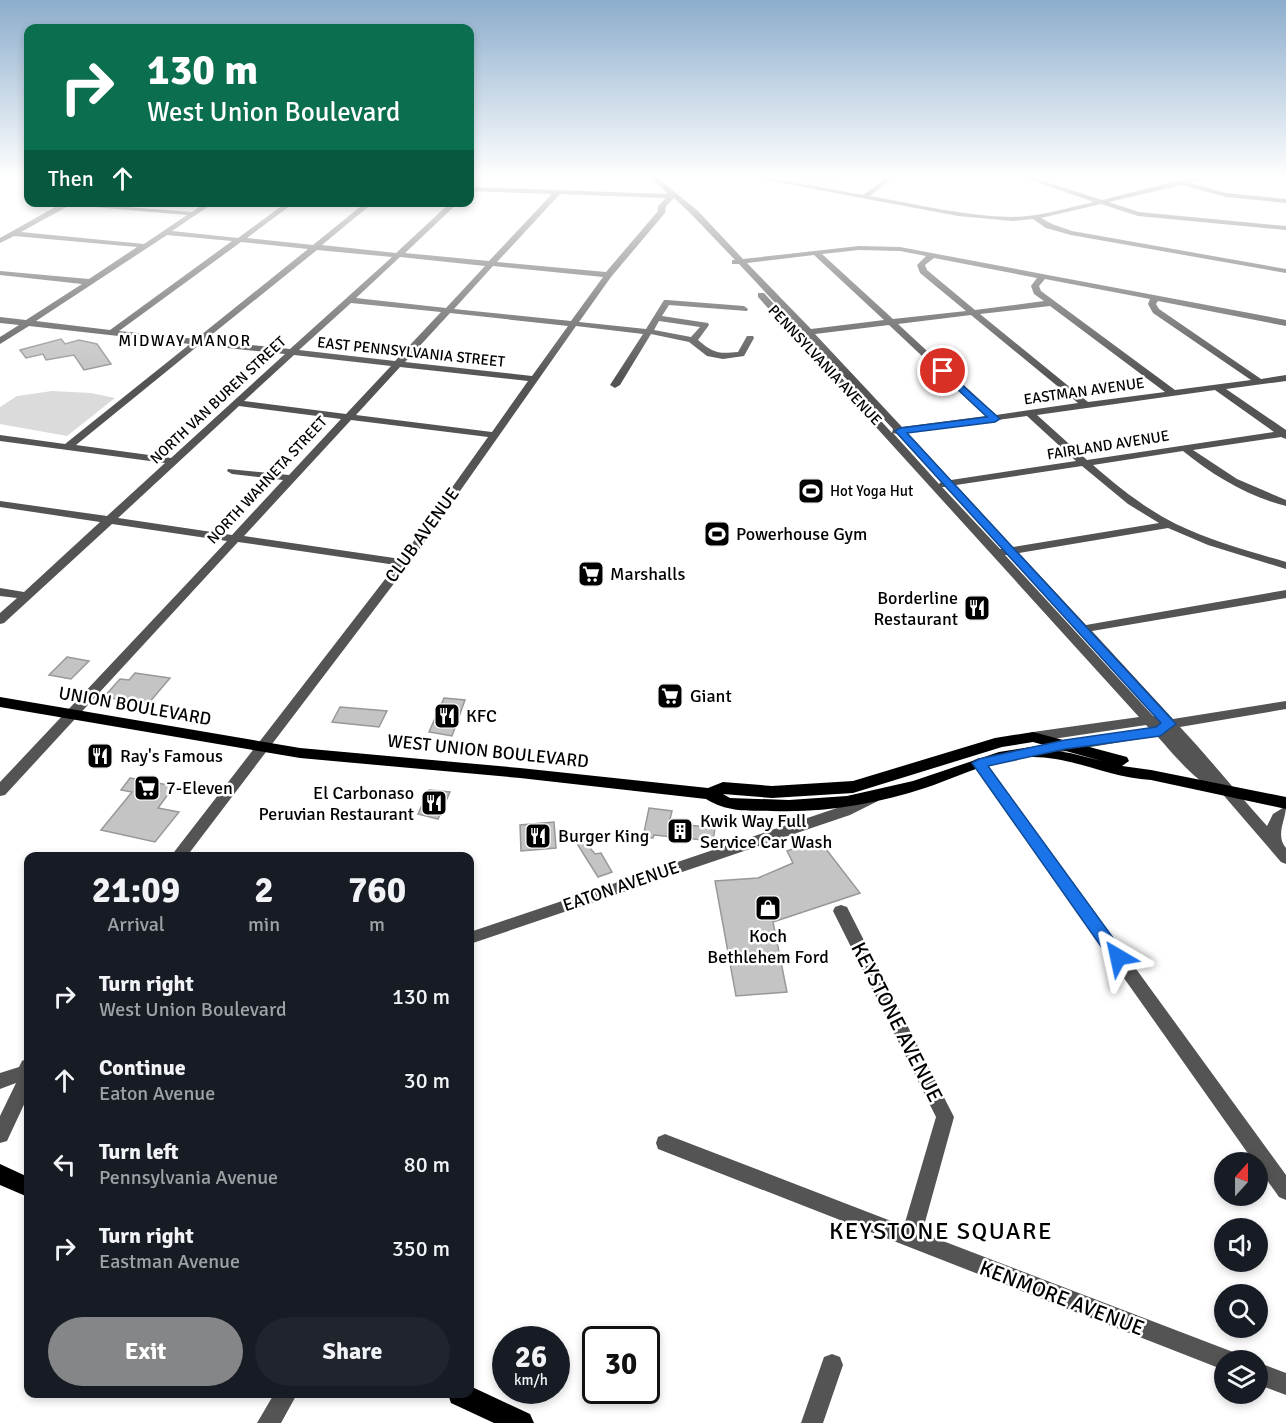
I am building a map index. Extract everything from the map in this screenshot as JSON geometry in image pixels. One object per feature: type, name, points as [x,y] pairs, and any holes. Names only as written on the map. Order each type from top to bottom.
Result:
[{"type":"main road","name":"UNION BOULEVARD","points":[[0,702],[262,748]]},
{"type":"main road","name":"WEST UNION BOULEVARD","points":[[710,794],[723,788],[772,792],[853,787],[990,745],[1065,745],[1138,766],[1151,775]]},
{"type":"main road","name":"WEST UNION BOULEVARD","points":[[262,748],[710,794],[727,804],[789,806],[873,797],[1032,745],[1131,774],[1151,775],[1286,803]]},
{"type":"main road","points":[[0,1174],[24,1185]]},
{"type":"main road","points":[[468,1398],[521,1423]]},
{"type":"street","points":[[128,244],[146,246]]},
{"type":"street","points":[[0,341],[149,244]]},
{"type":"street","points":[[112,332],[234,244]]},
{"type":"street","points":[[288,244],[608,275]]},
{"type":"street","points":[[67,447],[319,244]]},
{"type":"street","name":"NORTH VAN BUREN STREET","points":[[0,620],[410,244]]},
{"type":"street","name":"NORTH WAHNETA STREET","points":[[0,791],[509,244]]},
{"type":"street","name":"CLUB AVENUE","points":[[182,852],[404,562],[608,275],[634,244]]},
{"type":"street","name":"PENNSYLVANIA AVENUE","points":[[714,244],[935,486],[1082,629],[1198,771],[1229,793],[1286,858]]},
{"type":"street","name":"PENNSYLVANIA AVENUE","points":[[724,244],[949,484],[1003,552],[1159,725]]},
{"type":"street","points":[[1136,244],[1286,271]]},
{"type":"street","points":[[730,263],[882,248],[932,255],[1286,323]]},
{"type":"street","points":[[816,253],[995,419]]},
{"type":"street","points":[[932,255],[921,265],[923,271],[1087,406]]},
{"type":"street","points":[[0,273],[91,282]]},
{"type":"street","points":[[1043,276],[1035,289],[1174,394]]},
{"type":"street","points":[[1155,298],[1152,304],[1156,311],[1260,382]]},
{"type":"street","points":[[349,300],[648,331],[692,340],[707,353],[734,356],[741,354],[750,338]]},
{"type":"street","points":[[615,385],[667,302],[744,309]]},
{"type":"street","points":[[808,332],[1051,303]]},
{"type":"street","points":[[657,318],[705,325],[698,337],[692,340]]},
{"type":"street","name":"EAST PENNSYLVANIA STREET","points":[[0,320],[533,379]]},
{"type":"street","name":"EASTMAN AVENUE","points":[[887,432],[1286,378]]},
{"type":"street","points":[[1218,387],[1285,434]]},
{"type":"street","points":[[237,403],[493,435]]},
{"type":"street","points":[[1030,414],[1136,505],[1169,525],[1218,546],[1286,566]]},
{"type":"street","name":"FAIRLAND AVENUE","points":[[935,486],[1285,434]]},
{"type":"street","points":[[0,438],[174,461]]},
{"type":"street","points":[[1186,449],[1228,480],[1259,495],[1286,503]]},
{"type":"street","points":[[232,471],[290,478]]},
{"type":"street","points":[[0,504],[404,562]]},
{"type":"street","points":[[1003,552],[1169,525]]},
{"type":"street","points":[[0,592],[26,596]]},
{"type":"street","points":[[1082,629],[1286,594]]},
{"type":"street","points":[[1032,745],[1286,705]]},
{"type":"street","points":[[1065,745],[1159,725]]},
{"type":"street","points":[[979,763],[1286,1191]]},
{"type":"street","name":"EATON AVENUE","points":[[474,937],[845,811],[873,797]]},
{"type":"street","points":[[1274,844],[1272,832],[1274,822],[1286,811]]},
{"type":"street","name":"KEYSTONE AVENUE","points":[[841,911],[945,1117],[910,1238]]},
{"type":"street","points":[[0,1081],[24,1071]]},
{"type":"street","points":[[0,1135],[24,1086]]},
{"type":"street","name":"KENMORE AVENUE","points":[[665,1143],[1214,1356]]},
{"type":"street","points":[[812,1423],[832,1365]]},
{"type":"street","points":[[1268,1377],[1286,1384]]},
{"type":"street","points":[[268,1423],[284,1398]]},
{"type":"shaded area","points":[[52,391],[91,393],[115,398],[67,436],[0,424],[0,407],[17,396]]},
{"type":"building","points":[[61,339],[65,344],[79,340],[97,344],[111,364],[84,370],[74,355],[46,360],[43,354],[26,358],[20,350]]},
{"type":"building","points":[[67,657],[89,661],[71,679],[49,675]]},
{"type":"building","points":[[135,673],[170,678],[148,704],[104,697],[120,679],[129,680]]},
{"type":"building","name":"KFC","points":[[444,698],[465,700],[452,736],[429,732]]},
{"type":"building","points":[[340,707],[387,711],[379,727],[332,722]]},
{"type":"building","points":[[130,778],[174,786],[158,808],[179,812],[155,842],[101,830],[132,792],[121,790]]},
{"type":"building","name":"El Carbonaso Peruvian Restaurant","points":[[429,790],[450,792],[438,819],[418,814]]},
{"type":"building","name":"Kwik Way Full Service Car Wash","points":[[649,808],[672,811],[669,823],[715,828],[713,841],[654,835],[653,838],[643,837]]},
{"type":"building","name":"Burger King","points":[[554,822],[556,848],[521,851],[520,825]]},
{"type":"building","points":[[582,838],[595,854],[601,853],[612,872],[598,877],[576,842]]},
{"type":"building","name":"Koch Bethlehem Ford","points":[[819,840],[860,893],[773,922],[787,992],[736,996],[715,881],[758,878],[793,863],[787,851]]},
{"type":"place","name":"Hot Yoga Hut","points":[[811,491]]},
{"type":"place","name":"Powerhouse Gym","points":[[717,534]]},
{"type":"place","name":"Marshalls","points":[[591,574]]},
{"type":"place","name":"Borderline Restaurant","points":[[977,608]]},
{"type":"place","name":"Giant","points":[[670,696]]},
{"type":"place","name":"KFC","points":[[447,716]]},
{"type":"place","name":"Ray's Famous","points":[[100,756]]},
{"type":"place","name":"7-Eleven","points":[[147,788]]},
{"type":"place","name":"El Carbonaso Peruvian Restaurant","points":[[434,803]]},
{"type":"place","name":"Kwik Way Full Service Car Wash","points":[[680,831]]},
{"type":"place","name":"Burger King","points":[[538,836]]},
{"type":"place","name":"Koch Bethlehem Ford","points":[[768,908]]},
{"type":"district","name":"MIDWAY MANOR","points":[[185,340]]},
{"type":"district","name":"KEYSTONE SQUARE","points":[[941,1231]]},
{"type":"route","points":[[943,371],[995,419],[900,431],[1169,724],[1160,731],[1065,745],[979,763],[1118,957]]}]
